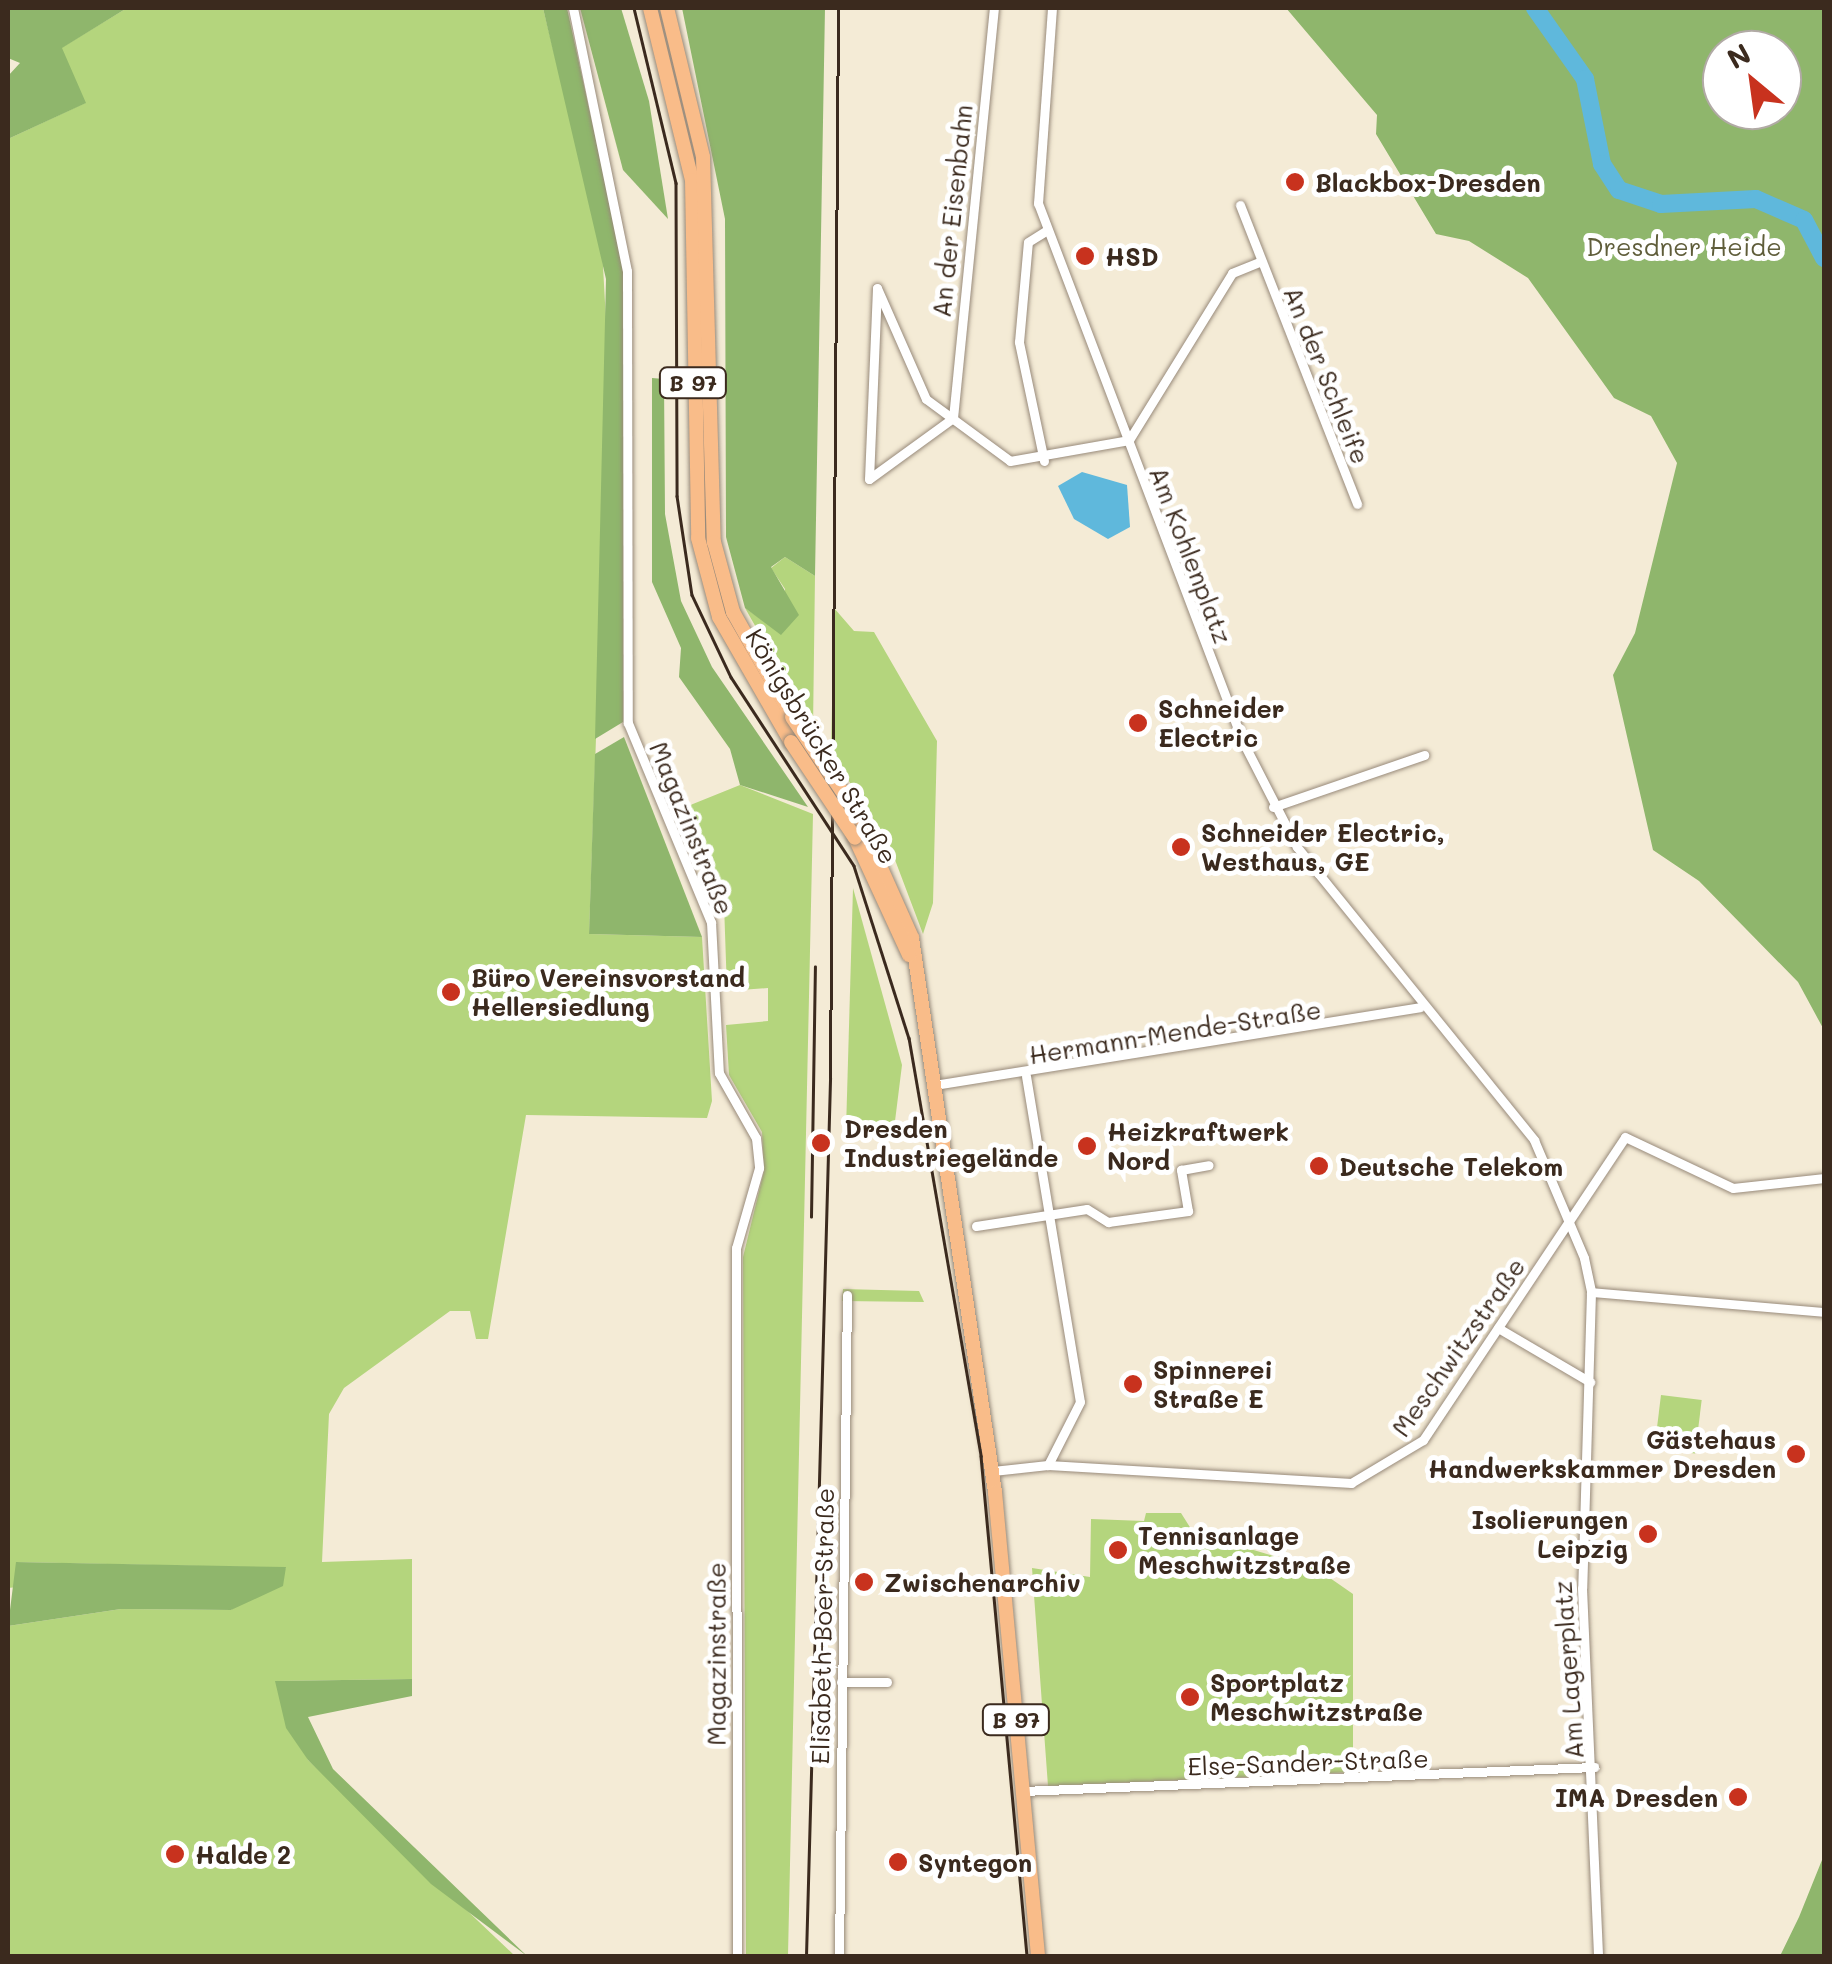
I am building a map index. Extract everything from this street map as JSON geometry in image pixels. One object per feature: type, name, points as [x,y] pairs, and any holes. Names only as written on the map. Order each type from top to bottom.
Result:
[{"type":"main road","name":"Königsbrücker Straße","points":[[650,8],[692,180],[698,538],[719,618],[792,742],[855,838],[916,971]]},
{"type":"main road","name":"Königsbrücker Straße","points":[[667,8],[703,157],[714,542],[733,612],[792,717],[856,812],[897,891],[916,971],[993,1471],[1038,1956]]},
{"type":"street","name":"Magazinstraße","points":[[573,8],[627,271],[628,724],[712,922],[719,1073],[756,1138],[759,1168],[736,1248],[737,1956]]},
{"type":"street","name":"An der Eisenbahn","points":[[953,418],[926,398],[877,288],[869,479],[953,418],[994,8]]},
{"type":"street","points":[[1052,8],[1038,183],[1047,230],[1130,440]]},
{"type":"street","name":"An der Schleife","points":[[1240,205],[1357,504]]},
{"type":"street","points":[[1044,461],[1019,342],[1028,242],[1047,230]]},
{"type":"street","name":"An der Schleife","points":[[1130,440],[1232,273],[1260,261]]},
{"type":"street","name":"Am Kohlenplatz","points":[[953,418],[1010,461],[1044,461],[1130,440],[1273,807],[1420,1007],[1534,1140],[1572,1217]]},
{"type":"street","points":[[1273,807],[1424,756]]},
{"type":"street","name":"Hermann-Mende-Straße","points":[[934,1085],[1026,1076],[1420,1007]]},
{"type":"street","points":[[1026,1076],[1080,1402],[1048,1465]]},
{"type":"street","name":"Meschwitzstraße","points":[[993,1471],[1048,1465],[1352,1483],[1423,1440],[1625,1137],[1733,1188],[1824,1178]]},
{"type":"street","points":[[976,1226],[1087,1209],[1108,1222],[1188,1211],[1181,1170],[1210,1166]]},
{"type":"street","name":"Am Lagerplatz","points":[[1572,1217],[1591,1292],[1582,1567],[1594,1768],[1598,1956]]},
{"type":"street","points":[[1591,1292],[1824,1312]]},
{"type":"street","name":"Elisabeth-Boer-Straße","points":[[838,1956],[847,1295]]},
{"type":"street","points":[[1498,1328],[1590,1382]]},
{"type":"street","points":[[842,1682],[887,1682]]},
{"type":"street","name":"Else-Sander-Straße","points":[[1023,1791],[1594,1768]]},
{"type":"green space","points":[[8,8],[127,8],[62,48],[86,103],[8,139],[8,76],[20,63],[8,58]]},
{"type":"green space","points":[[127,8],[543,8],[602,248],[609,375],[589,934],[702,937],[712,1101],[707,1118],[526,1115],[488,1339],[476,1339],[470,1311],[450,1311],[344,1388],[329,1414],[322,1562],[412,1559],[412,1679],[276,1681],[308,1760],[515,1956],[8,1956],[8,1626],[121,1609],[231,1610],[286,1568],[17,1562],[18,1587],[8,1588],[8,139],[85,103],[61,48]]},
{"type":"green space","points":[[543,8],[567,8],[624,268],[623,722],[595,739],[606,279]]},
{"type":"green space","points":[[580,8],[621,8],[649,101],[668,219],[623,170]]},
{"type":"green space","points":[[682,8],[825,8],[815,576],[785,557],[771,567],[799,615],[781,635],[745,608],[726,537],[725,219]]},
{"type":"green space","name":"Dresdner Heide","points":[[1286,8],[1824,8],[1824,1030],[1798,982],[1699,881],[1653,850],[1613,675],[1635,633],[1677,463],[1651,416],[1614,398],[1528,278],[1469,241],[1436,234],[1376,134],[1377,115]]},
{"type":"green space","points":[[652,378],[664,379],[665,514],[681,601],[712,667],[808,807],[740,785],[730,749],[679,677],[681,648],[652,582]]},
{"type":"green space","points":[[785,557],[815,576],[813,728],[745,608],[782,634],[785,589],[771,568]]},
{"type":"green space","points":[[834,608],[854,631],[874,632],[937,741],[933,903],[923,934],[889,844],[831,753]]},
{"type":"green space","points":[[624,737],[702,937],[589,934],[595,754]]},
{"type":"green space","points":[[740,785],[813,814],[788,1956],[746,1956],[743,1257],[764,1171],[762,1132],[729,1075],[726,1025],[768,1021],[768,988],[727,991],[724,904],[678,810]]},
{"type":"green space","points":[[853,888],[902,1065],[894,1129],[846,1130]]},
{"type":"green space","points":[[843,1289],[919,1291],[924,1302],[842,1301]]},
{"type":"green space","points":[[1661,1395],[1702,1400],[1695,1454],[1654,1449]]},
{"type":"green space","points":[[1146,1513],[1181,1513],[1193,1532],[1317,1569],[1353,1594],[1353,1772],[1048,1786],[1032,1568],[1090,1577],[1091,1519],[1144,1521]]},
{"type":"green space","points":[[16,1562],[286,1567],[283,1586],[231,1610],[121,1609],[8,1626]]},
{"type":"green space","points":[[412,1679],[412,1696],[308,1717],[333,1769],[527,1956],[431,1884],[308,1760],[286,1728],[275,1681]]},
{"type":"green space","points":[[1824,1855],[1824,1956],[1780,1956],[1799,1917]]},
{"type":"water","points":[[1082,472],[1127,485],[1130,527],[1108,539],[1074,519],[1058,486]]},
{"type":"waterway","points":[[1535,8],[1585,79],[1602,164],[1619,190],[1661,204],[1756,199],[1804,220],[1824,258]]},
{"type":"tram line","points":[[634,8],[676,183],[677,496],[692,595],[731,677],[854,866],[909,1038],[981,1456],[1027,1956]]},
{"type":"railway","points":[[806,1956],[830,1078],[838,8]]},
{"type":"railway","points":[[811,1217],[815,967]]},
{"type":"place","name":"Blackbox-Dresden","points":[[1295,182]]},
{"type":"place","name":"HSD","points":[[1085,256]]},
{"type":"place","name":"Schneider Electric","points":[[1138,723]]},
{"type":"place","name":"Schneider Electric, Westhaus, GE","points":[[1181,847]]},
{"type":"place","name":"Büro Vereinsvorstand Hellersiedlung","points":[[451,992]]},
{"type":"place","name":"Dresden Industriegelände","points":[[821,1143]]},
{"type":"place","name":"Heizkraftwerk Nord","points":[[1087,1146]]},
{"type":"place","name":"Deutsche Telekom","points":[[1319,1166]]},
{"type":"place","name":"Spinnerei Straße E","points":[[1133,1384]]},
{"type":"place","name":"Gästehaus Handwerkskammer Dresden","points":[[1796,1454]]},
{"type":"place","name":"Isolierungen Leipzig","points":[[1648,1534]]},
{"type":"place","name":"Tennisanlage Meschwitzstraße","points":[[1118,1550]]},
{"type":"place","name":"Zwischenarchiv","points":[[864,1582]]},
{"type":"place","name":"Sportplatz Meschwitzstraße","points":[[1190,1697]]},
{"type":"place","name":"IMA Dresden","points":[[1738,1797]]},
{"type":"place","name":"Halde 2","points":[[175,1854]]},
{"type":"place","name":"Syntegon","points":[[898,1862]]}]
